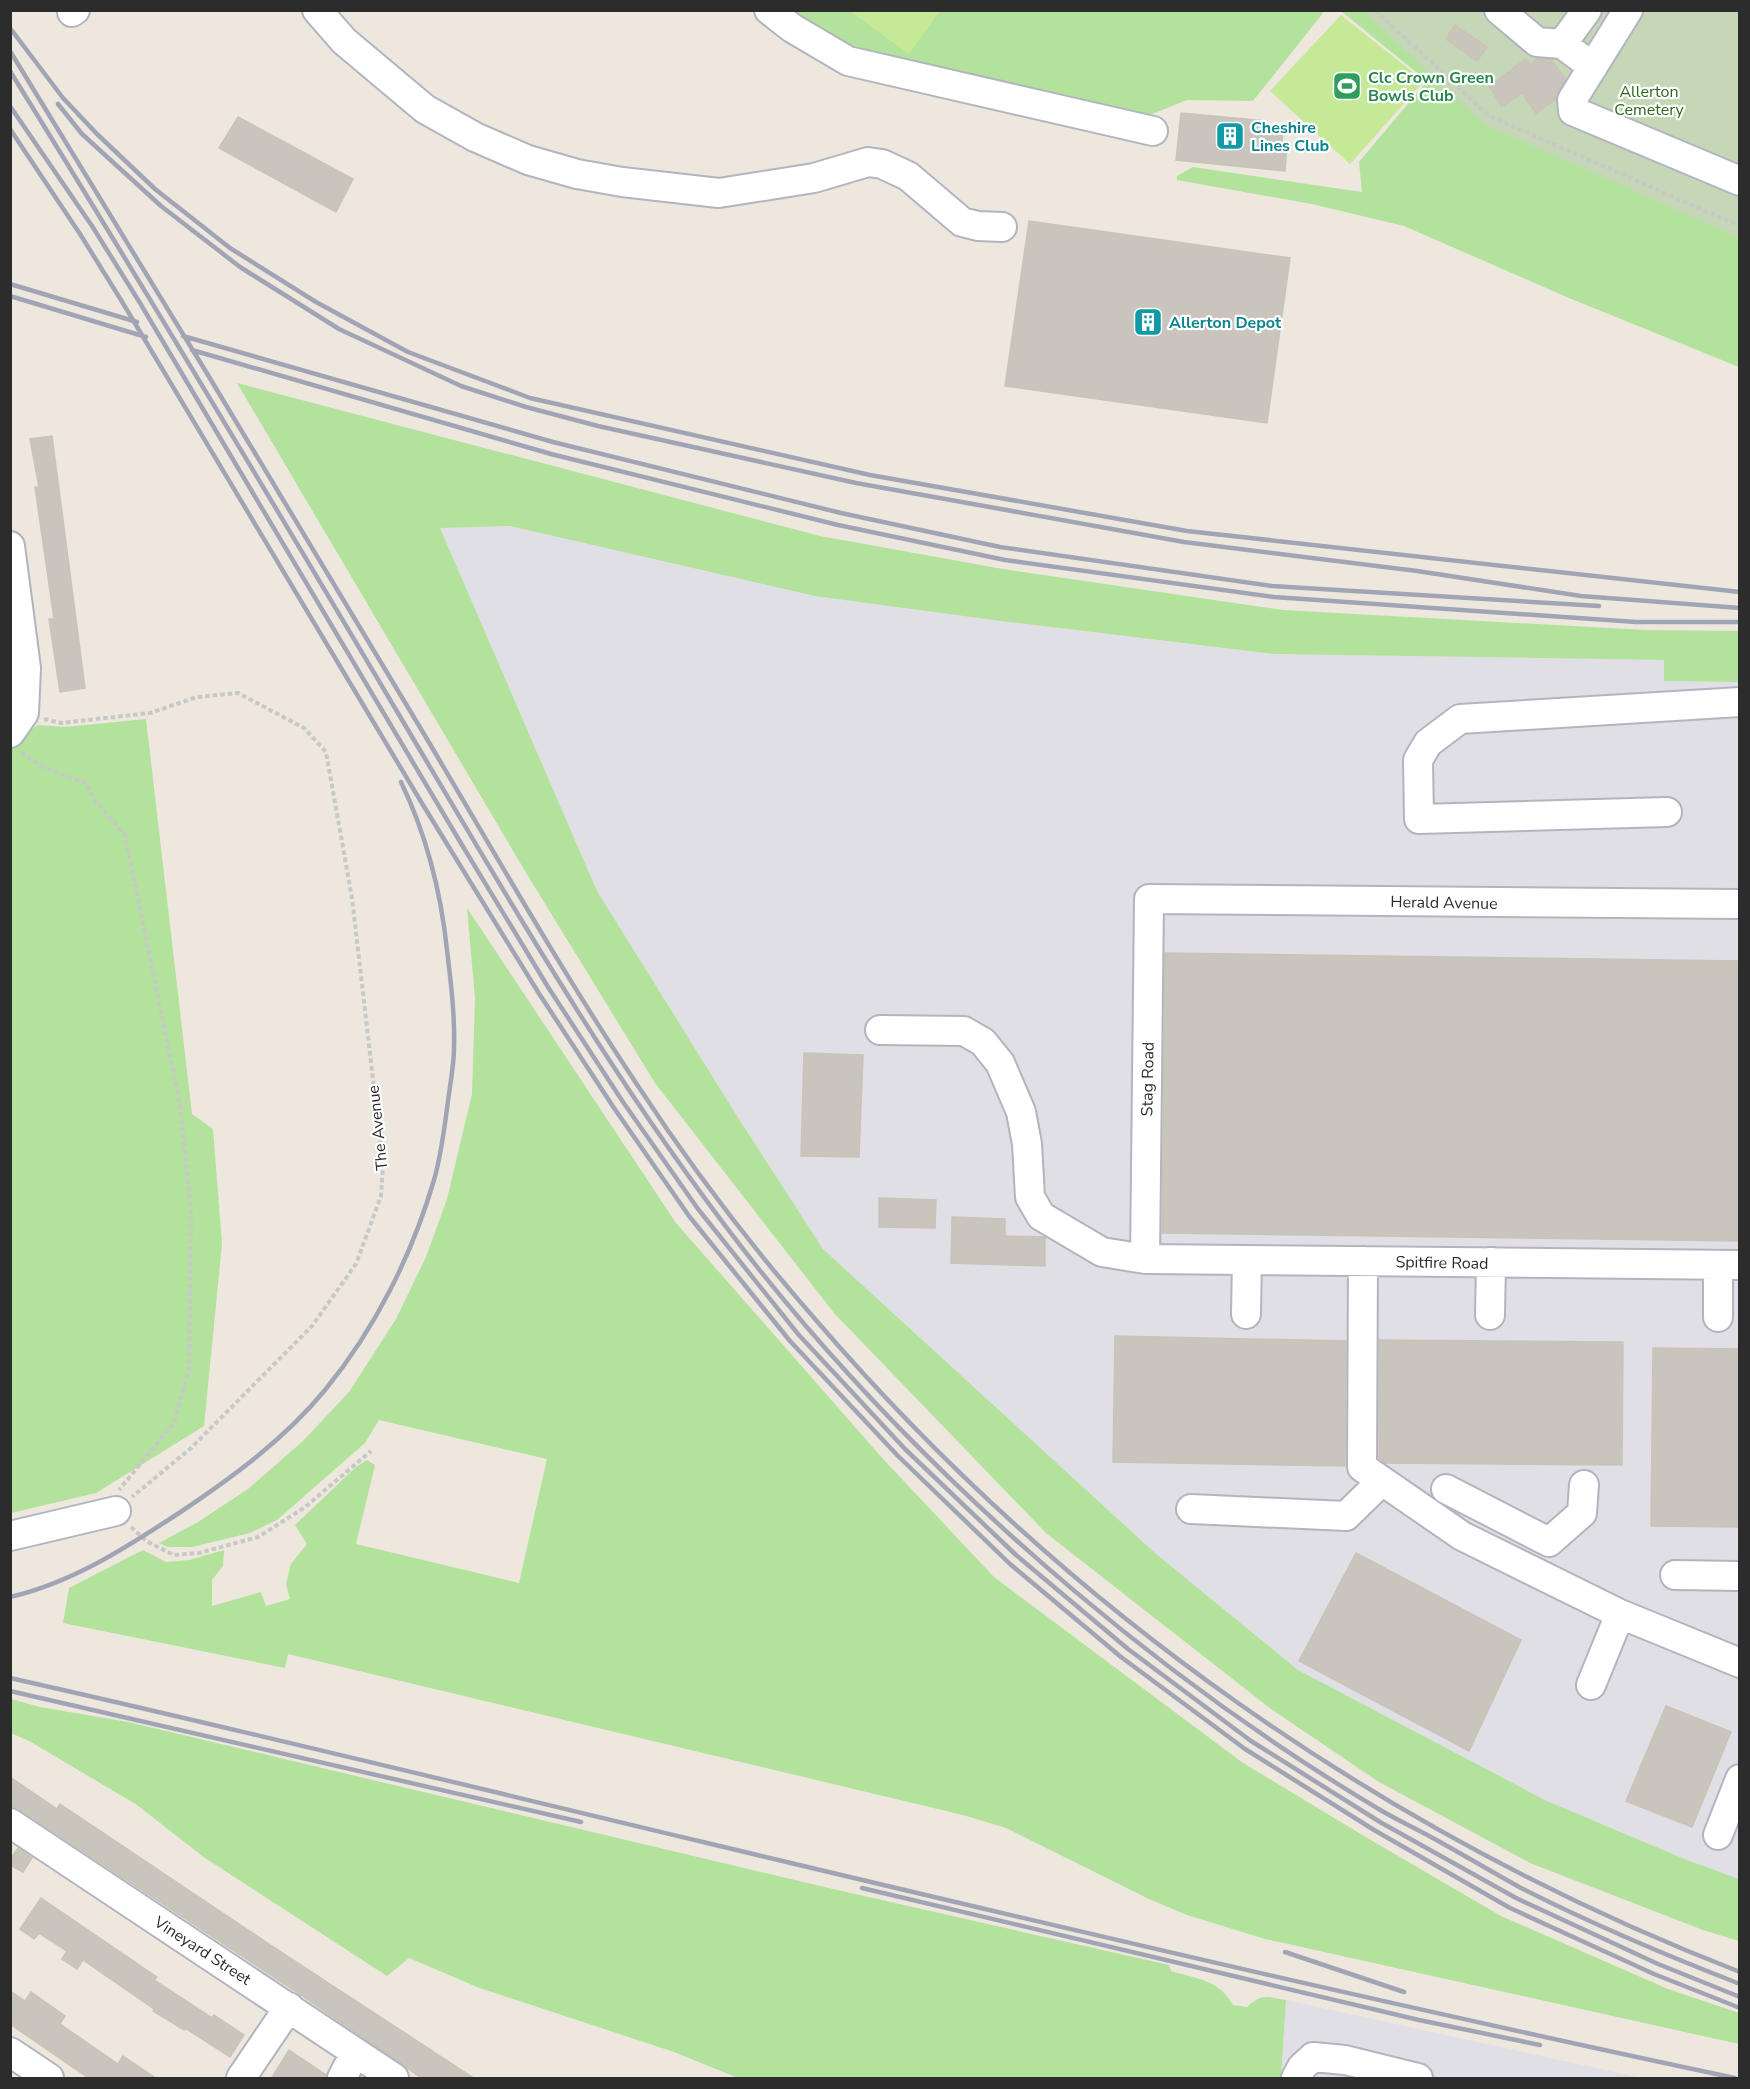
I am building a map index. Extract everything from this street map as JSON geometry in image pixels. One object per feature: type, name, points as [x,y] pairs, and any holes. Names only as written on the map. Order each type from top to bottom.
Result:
[{"type":"street","points":[[317,10],[344,41],[425,109],[475,137],[528,160],[577,174],[622,182],[719,193],[814,178],[868,162],[882,164],[908,176],[962,222],[978,226],[1002,227]]},
{"type":"street","points":[[769,10],[792,28],[848,61],[1154,131]]},
{"type":"street","points":[[1499,10],[1537,42],[1562,44],[1593,67]]},
{"type":"street","points":[[1562,44],[1587,10]]},
{"type":"street","points":[[1628,10],[1572,100],[1573,111],[1740,181]]},
{"type":"street","points":[[10,546],[26,668],[17,732]]},
{"type":"street","points":[[1667,812],[1419,819],[1418,759],[1428,743],[1460,720],[1740,702]]},
{"type":"street","name":"Herald Avenue","points":[[1149,899],[1740,904]]},
{"type":"street","name":"Stag Road","points":[[1144,1258],[1149,899]]},
{"type":"street","name":"Spitfire Road","points":[[880,1030],[964,1031],[983,1042],[1000,1063],[1021,1112],[1027,1144],[1030,1197],[1041,1216],[1102,1252],[1144,1258],[1729,1265]]},
{"type":"street","points":[[1246,1314],[1247,1260]]},
{"type":"street","points":[[1363,1261],[1362,1467],[1462,1536],[1620,1614],[1740,1663]]},
{"type":"street","points":[[1490,1315],[1491,1262]]},
{"type":"street","points":[[1718,1317],[1729,1265]]},
{"type":"street","points":[[1191,1509],[1346,1516],[1382,1481]]},
{"type":"street","points":[[1446,1489],[1549,1542],[1582,1513],[1584,1485]]},
{"type":"street","points":[[10,1536],[107,1513]]},
{"type":"street","points":[[1489,1550],[1504,1518]]},
{"type":"street","points":[[1675,1575],[1740,1576]]},
{"type":"street","points":[[1591,1685],[1620,1614]]},
{"type":"street","points":[[1718,1835],[1740,1779]]},
{"type":"street","name":"Vineyard Street","points":[[10,1824],[394,2079]]},
{"type":"street","points":[[241,2079],[288,2007]]},
{"type":"street","points":[[10,2052],[49,2079]]},
{"type":"street","points":[[342,2079],[355,2053]]},
{"type":"street","points":[[1296,2079],[1302,2067],[1313,2057],[1345,2060],[1418,2079]]},
{"type":"path","points":[[1375,10],[1489,116],[1740,226]]},
{"type":"path","name":"The Avenue","points":[[17,732],[61,723],[150,713],[197,697],[238,693],[304,728],[326,752],[352,898],[383,1166],[381,1196],[356,1264],[312,1326],[191,1448],[107,1513]]},
{"type":"path","points":[[17,732],[40,766],[86,783],[93,798],[125,835],[180,1105],[190,1200],[189,1369],[174,1423],[107,1513],[157,1547],[174,1555],[199,1553],[258,1537],[304,1508],[371,1451]]},
{"type":"shaded area","points":[[510,526],[1001,621],[1275,654],[1664,660],[1664,681],[1739,682],[1739,1879],[1687,1860],[1547,1801],[1298,1670],[1155,1553],[823,1249],[597,891],[440,528]]},
{"type":"shaded area","points":[[1286,2000],[1642,2078],[1281,2078]]},
{"type":"green space","points":[[1322,10],[1323,13],[1253,101],[1187,100],[1137,120],[850,56],[779,11]]},
{"type":"green space","points":[[850,11],[940,11],[909,54]]},
{"type":"green space","points":[[1341,11],[1402,11],[1739,187],[1739,367],[1569,298],[1404,226],[1312,204],[1177,180],[1177,176],[1193,167],[1362,192],[1359,162],[1427,81]]},
{"type":"green space","name":"Allerton Cemetery","points":[[1363,11],[1739,11],[1739,238],[1485,125]]},
{"type":"green space","name":"Clc Crown Green Bowls Club","points":[[1341,15],[1424,81],[1350,164],[1270,91]]},
{"type":"green space","points":[[237,383],[820,536],[1003,569],[1283,610],[1646,630],[1739,631],[1739,682],[1664,681],[1664,660],[1275,654],[815,596],[510,526],[440,528],[597,891],[823,1249],[1155,1553],[1298,1670],[1547,1801],[1687,1860],[1739,1879],[1739,1941],[1703,1930],[1530,1863],[1379,1782],[1271,1709],[1046,1533],[834,1313],[655,1083],[525,871]]},
{"type":"green space","points":[[146,719],[192,1114],[213,1129],[222,1244],[204,1426],[96,1493],[11,1513],[11,743],[38,725],[65,727]]},
{"type":"green space","points":[[467,908],[676,1223],[884,1460],[994,1577],[1243,1763],[1369,1839],[1501,1916],[1668,1989],[1739,2013],[1739,2044],[1265,1939],[1187,1915],[1149,1899],[1006,1828],[963,1815],[288,1654],[285,1668],[63,1623],[69,1588],[143,1550],[166,1562],[189,1560],[224,1550],[223,1566],[212,1580],[212,1606],[261,1592],[266,1606],[290,1599],[286,1584],[291,1564],[307,1544],[295,1525],[356,1467],[367,1460],[375,1465],[356,1544],[519,1583],[547,1459],[379,1420],[365,1443],[277,1520],[250,1533],[192,1547],[168,1547],[159,1543],[198,1522],[248,1489],[303,1441],[349,1392],[396,1319],[426,1257],[447,1199],[472,1094],[475,998]]},
{"type":"green space","points":[[11,1699],[40,1707],[128,1722],[833,1889],[1169,1965],[1171,1971],[1214,1985],[1233,2005],[1247,2007],[1265,1997],[1286,2000],[1281,2078],[738,2078],[674,2052],[477,1987],[409,1958],[387,1976],[205,1858],[137,1805],[31,1742],[11,1733]]},
{"type":"building","points":[[1455,25],[1487,47],[1477,61],[1446,39]]},
{"type":"building","points":[[1526,59],[1530,65],[1537,59],[1551,60],[1566,79],[1556,99],[1536,113],[1522,93],[1502,107],[1489,86]]},
{"type":"building","name":"Cheshire Lines Club","points":[[1181,113],[1266,121],[1265,127],[1283,129],[1282,143],[1287,144],[1285,171],[1176,160]]},
{"type":"building","points":[[238,117],[353,179],[336,212],[219,148]]},
{"type":"building","name":"Allerton Depot","points":[[1029,221],[1290,258],[1267,423],[1005,386]]},
{"type":"building","points":[[52,436],[85,688],[60,692],[49,619],[54,619],[35,487],[39,487],[30,439]]},
{"type":"building","points":[[1165,953],[1740,961],[1740,1241],[1162,1233]]},
{"type":"building","points":[[804,1053],[863,1055],[859,1157],[801,1156]]},
{"type":"building","points":[[879,1198],[936,1200],[935,1228],[879,1227]]},
{"type":"building","points":[[952,1217],[1005,1219],[1005,1236],[1045,1237],[1045,1266],[951,1263]]},
{"type":"building","points":[[1115,1336],[1346,1341],[1345,1466],[1113,1462]]},
{"type":"building","points":[[1379,1340],[1623,1342],[1622,1465],[1385,1463],[1379,1458]]},
{"type":"building","points":[[1653,1348],[1740,1349],[1740,1527],[1651,1526]]},
{"type":"building","points":[[1356,1553],[1521,1640],[1469,1751],[1299,1661]]},
{"type":"building","points":[[1666,1706],[1731,1732],[1692,1827],[1626,1801]]},
{"type":"building","points":[[10,1777],[57,1809],[60,1804],[475,2079],[423,2079],[298,1993],[19,1809],[10,1806]]},
{"type":"building","points":[[18,1848],[32,1858],[23,1872],[10,1865],[10,1860]]},
{"type":"building","points":[[41,1898],[157,1977],[154,1980],[212,2018],[214,2015],[244,2035],[230,2057],[185,2028],[184,2030],[153,2011],[154,2009],[83,1960],[77,1969],[62,1959],[67,1951],[39,1933],[34,1939],[20,1929]]},
{"type":"building","points":[[10,1991],[25,2001],[31,1992],[65,2016],[60,2024],[118,2064],[123,2056],[157,2079],[90,2079],[10,2024]]},
{"type":"building","points":[[289,2050],[326,2075],[326,2079],[271,2079]]},
{"type":"railway","points":[[10,28],[63,98],[97,134],[155,189],[230,248],[316,302],[408,352],[530,398],[870,475],[1187,531],[1740,592]]},
{"type":"railway","points":[[10,51],[218,392],[582,999],[700,1176],[745,1235],[815,1319],[912,1425],[1015,1524],[1123,1617],[1237,1702],[1357,1781],[1480,1853],[1608,1916],[1740,1972]]},
{"type":"railway","points":[[10,71],[594,1036],[694,1184],[748,1256],[805,1325],[867,1394],[1002,1528],[1074,1591],[1225,1708],[1303,1762],[1382,1811],[1521,1888],[1629,1939],[1740,1984]]},
{"type":"railway","points":[[58,104],[82,134],[161,206],[240,267],[339,329],[461,386],[526,407],[598,426],[856,483],[1184,542],[1417,571],[1581,596],[1740,608]]},
{"type":"railway","points":[[10,106],[92,226],[140,303],[548,987],[623,1102],[698,1209],[798,1334],[905,1449],[1016,1555],[1128,1649],[1251,1741],[1380,1822],[1516,1898],[1658,1964],[1740,1997]]},
{"type":"railway","points":[[10,129],[121,300],[423,805],[538,992],[614,1108],[689,1216],[790,1341],[898,1456],[1010,1564],[1121,1657],[1245,1749],[1374,1830],[1510,1908],[1654,1974],[1740,2008]]},
{"type":"railway","points":[[10,284],[137,322]]},
{"type":"railway","points":[[10,296],[146,337]]},
{"type":"railway","points":[[183,336],[553,442],[841,513],[1000,547],[1272,586],[1599,606]]},
{"type":"railway","points":[[192,350],[551,454],[838,525],[1005,560],[1274,597],[1636,622],[1740,622]]},
{"type":"railway","points":[[10,1597],[33,1591],[76,1574],[117,1552],[216,1487],[274,1442],[309,1408],[343,1367],[376,1317],[403,1263],[415,1236],[437,1170],[452,1071],[454,1036],[448,962],[436,886],[418,822],[401,782]]},
{"type":"railway","points":[[10,1678],[1218,1963],[1735,2078]]},
{"type":"railway","points":[[10,1691],[581,1822]]},
{"type":"railway","points":[[862,1888],[1419,2020],[1540,2045]]},
{"type":"railway","points":[[1285,1952],[1404,1992]]},
{"type":"place","name":"Clc Crown Green Bowls Club","points":[[1347,86]]},
{"type":"place","name":"Cheshire Lines Club","points":[[1230,136]]},
{"type":"place","name":"Allerton Depot","points":[[1148,322]]}]
